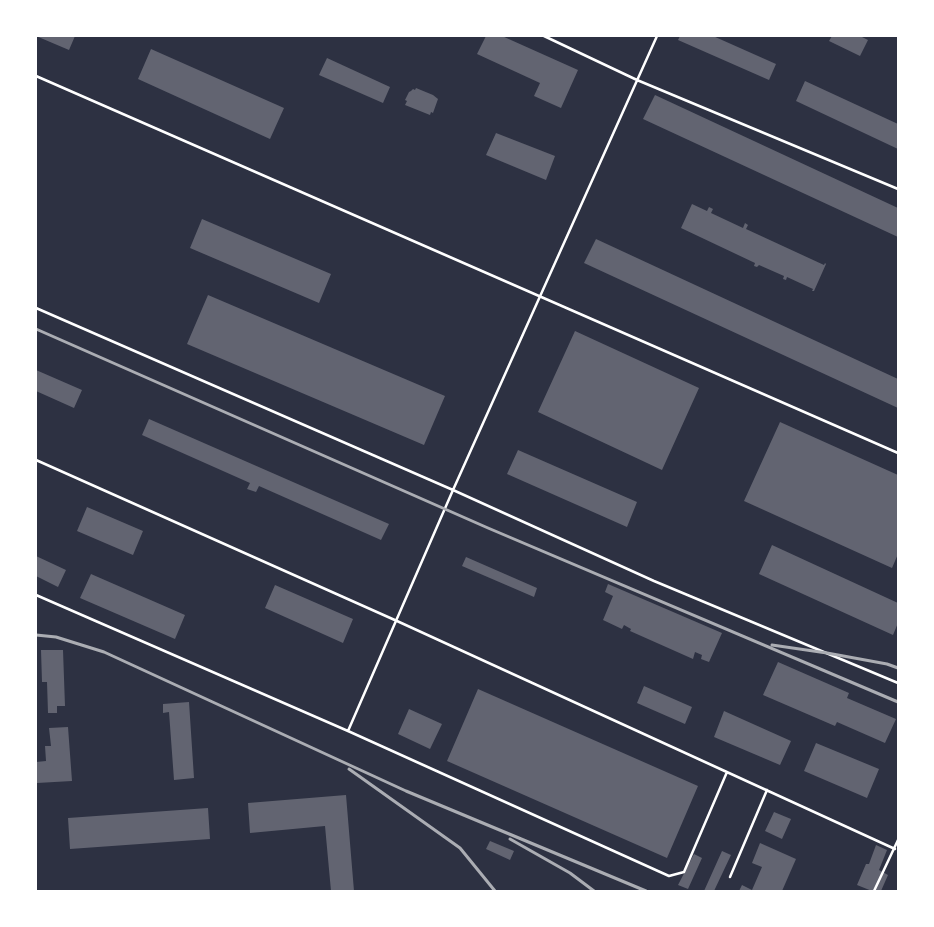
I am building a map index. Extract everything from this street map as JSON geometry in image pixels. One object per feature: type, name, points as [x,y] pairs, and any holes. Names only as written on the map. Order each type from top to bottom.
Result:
[{"type":"lane","points":[[544,36],[637,80],[898,189]]},
{"type":"lane","points":[[348,731],[453,490],[657,36]]},
{"type":"lane","points":[[36,76],[898,454]]},
{"type":"lane","points":[[36,308],[453,490],[654,581],[898,683]]},
{"type":"lane","points":[[36,460],[397,621],[895,849]]},
{"type":"lane","points":[[36,595],[348,731],[669,876],[684,872],[727,772]]},
{"type":"lane","points":[[730,877],[767,790]]},
{"type":"lane","points":[[874,891],[898,841]]},
{"type":"building","points":[[36,36],[75,36],[69,50]]},
{"type":"building","points":[[486,36],[502,36],[578,70],[561,108],[534,96],[540,83],[477,54]]},
{"type":"building","points":[[680,36],[713,36],[776,64],[769,80],[678,40]]},
{"type":"building","points":[[832,36],[860,36],[868,40],[860,56],[829,41]]},
{"type":"building","points":[[151,49],[284,108],[270,139],[138,79]]},
{"type":"building","points":[[327,58],[390,87],[383,103],[319,75]]},
{"type":"building","points":[[805,81],[898,124],[898,149],[796,101]]},
{"type":"building","points":[[416,88],[433,95],[438,99],[433,113],[431,112],[430,115],[405,105],[407,101],[405,100],[409,92],[413,89],[415,90]]},
{"type":"building","points":[[655,95],[898,208],[898,237],[643,119]]},
{"type":"building","points":[[496,133],[555,156],[546,180],[486,155]]},
{"type":"building","points":[[692,204],[707,211],[709,207],[713,209],[711,213],[743,228],[745,223],[748,225],[746,229],[824,265],[825,263],[826,264],[814,291],[812,291],[813,289],[787,277],[786,280],[783,279],[784,276],[759,265],[757,267],[754,266],[755,263],[681,228]]},
{"type":"building","points":[[202,219],[331,274],[319,303],[190,248]]},
{"type":"building","points":[[596,239],[898,379],[898,408],[584,263]]},
{"type":"building","points":[[208,295],[445,396],[424,445],[187,344]]},
{"type":"building","points":[[575,331],[699,388],[662,470],[538,412]]},
{"type":"building","points":[[36,370],[82,390],[74,408],[36,391]]},
{"type":"building","points":[[149,419],[389,524],[381,540],[259,486],[256,492],[247,489],[250,483],[142,435]]},
{"type":"building","points":[[780,422],[898,475],[898,554],[892,568],[744,501]]},
{"type":"building","points":[[518,450],[637,502],[627,527],[507,474]]},
{"type":"building","points":[[87,507],[143,531],[133,555],[77,531]]},
{"type":"building","points":[[772,545],[898,603],[898,623],[893,635],[759,574]]},
{"type":"building","points":[[36,556],[66,570],[58,587],[36,576]]},
{"type":"building","points":[[466,557],[537,588],[534,597],[462,566]]},
{"type":"building","points":[[91,574],[185,615],[175,639],[80,598]]},
{"type":"building","points":[[608,584],[722,633],[709,662],[701,659],[702,655],[695,652],[693,659],[630,631],[631,629],[624,625],[622,629],[603,620],[613,596],[605,592]]},
{"type":"building","points":[[275,585],[353,619],[343,643],[265,608]]},
{"type":"building","points":[[41,650],[63,650],[65,706],[57,706],[57,713],[48,713],[47,682],[42,682]]},
{"type":"building","points":[[778,662],[849,693],[847,698],[896,719],[885,743],[837,722],[835,726],[763,695]]},
{"type":"building","points":[[644,686],[692,707],[685,724],[637,703]]},
{"type":"building","points":[[478,689],[698,786],[667,858],[447,761]]},
{"type":"building","points":[[189,702],[194,778],[174,780],[169,712],[163,713],[163,704]]},
{"type":"building","points":[[409,709],[442,724],[430,749],[398,734]]},
{"type":"building","points":[[724,711],[791,741],[780,765],[714,737]]},
{"type":"building","points":[[68,727],[72,781],[37,783],[36,762],[46,761],[45,746],[51,746],[49,728]]},
{"type":"building","points":[[816,743],[879,769],[867,798],[804,771]]},
{"type":"building","points":[[346,795],[354,891],[331,891],[325,826],[250,833],[248,803]]},
{"type":"building","points":[[208,808],[210,839],[70,849],[68,818]]},
{"type":"building","points":[[774,812],[791,819],[782,839],[765,831]]},
{"type":"building","points":[[490,841],[514,851],[510,860],[486,849]]},
{"type":"building","points":[[760,843],[796,859],[782,891],[739,891],[742,885],[752,890],[762,867],[752,863]]},
{"type":"building","points":[[876,845],[887,850],[879,870],[888,875],[881,891],[872,891],[857,885],[866,864],[869,864]]},
{"type":"building","points":[[722,851],[731,855],[714,891],[704,891]]},
{"type":"building","points":[[694,854],[702,858],[688,889],[678,885]]},
{"type":"railway","points":[[36,329],[488,528],[898,702]]},
{"type":"railway","points":[[36,635],[56,637],[104,652],[406,791],[646,891]]},
{"type":"railway","points":[[772,645],[827,653],[887,664],[898,668]]},
{"type":"railway","points":[[349,769],[460,848],[495,891]]},
{"type":"railway","points":[[510,839],[570,873],[594,891]]}]
